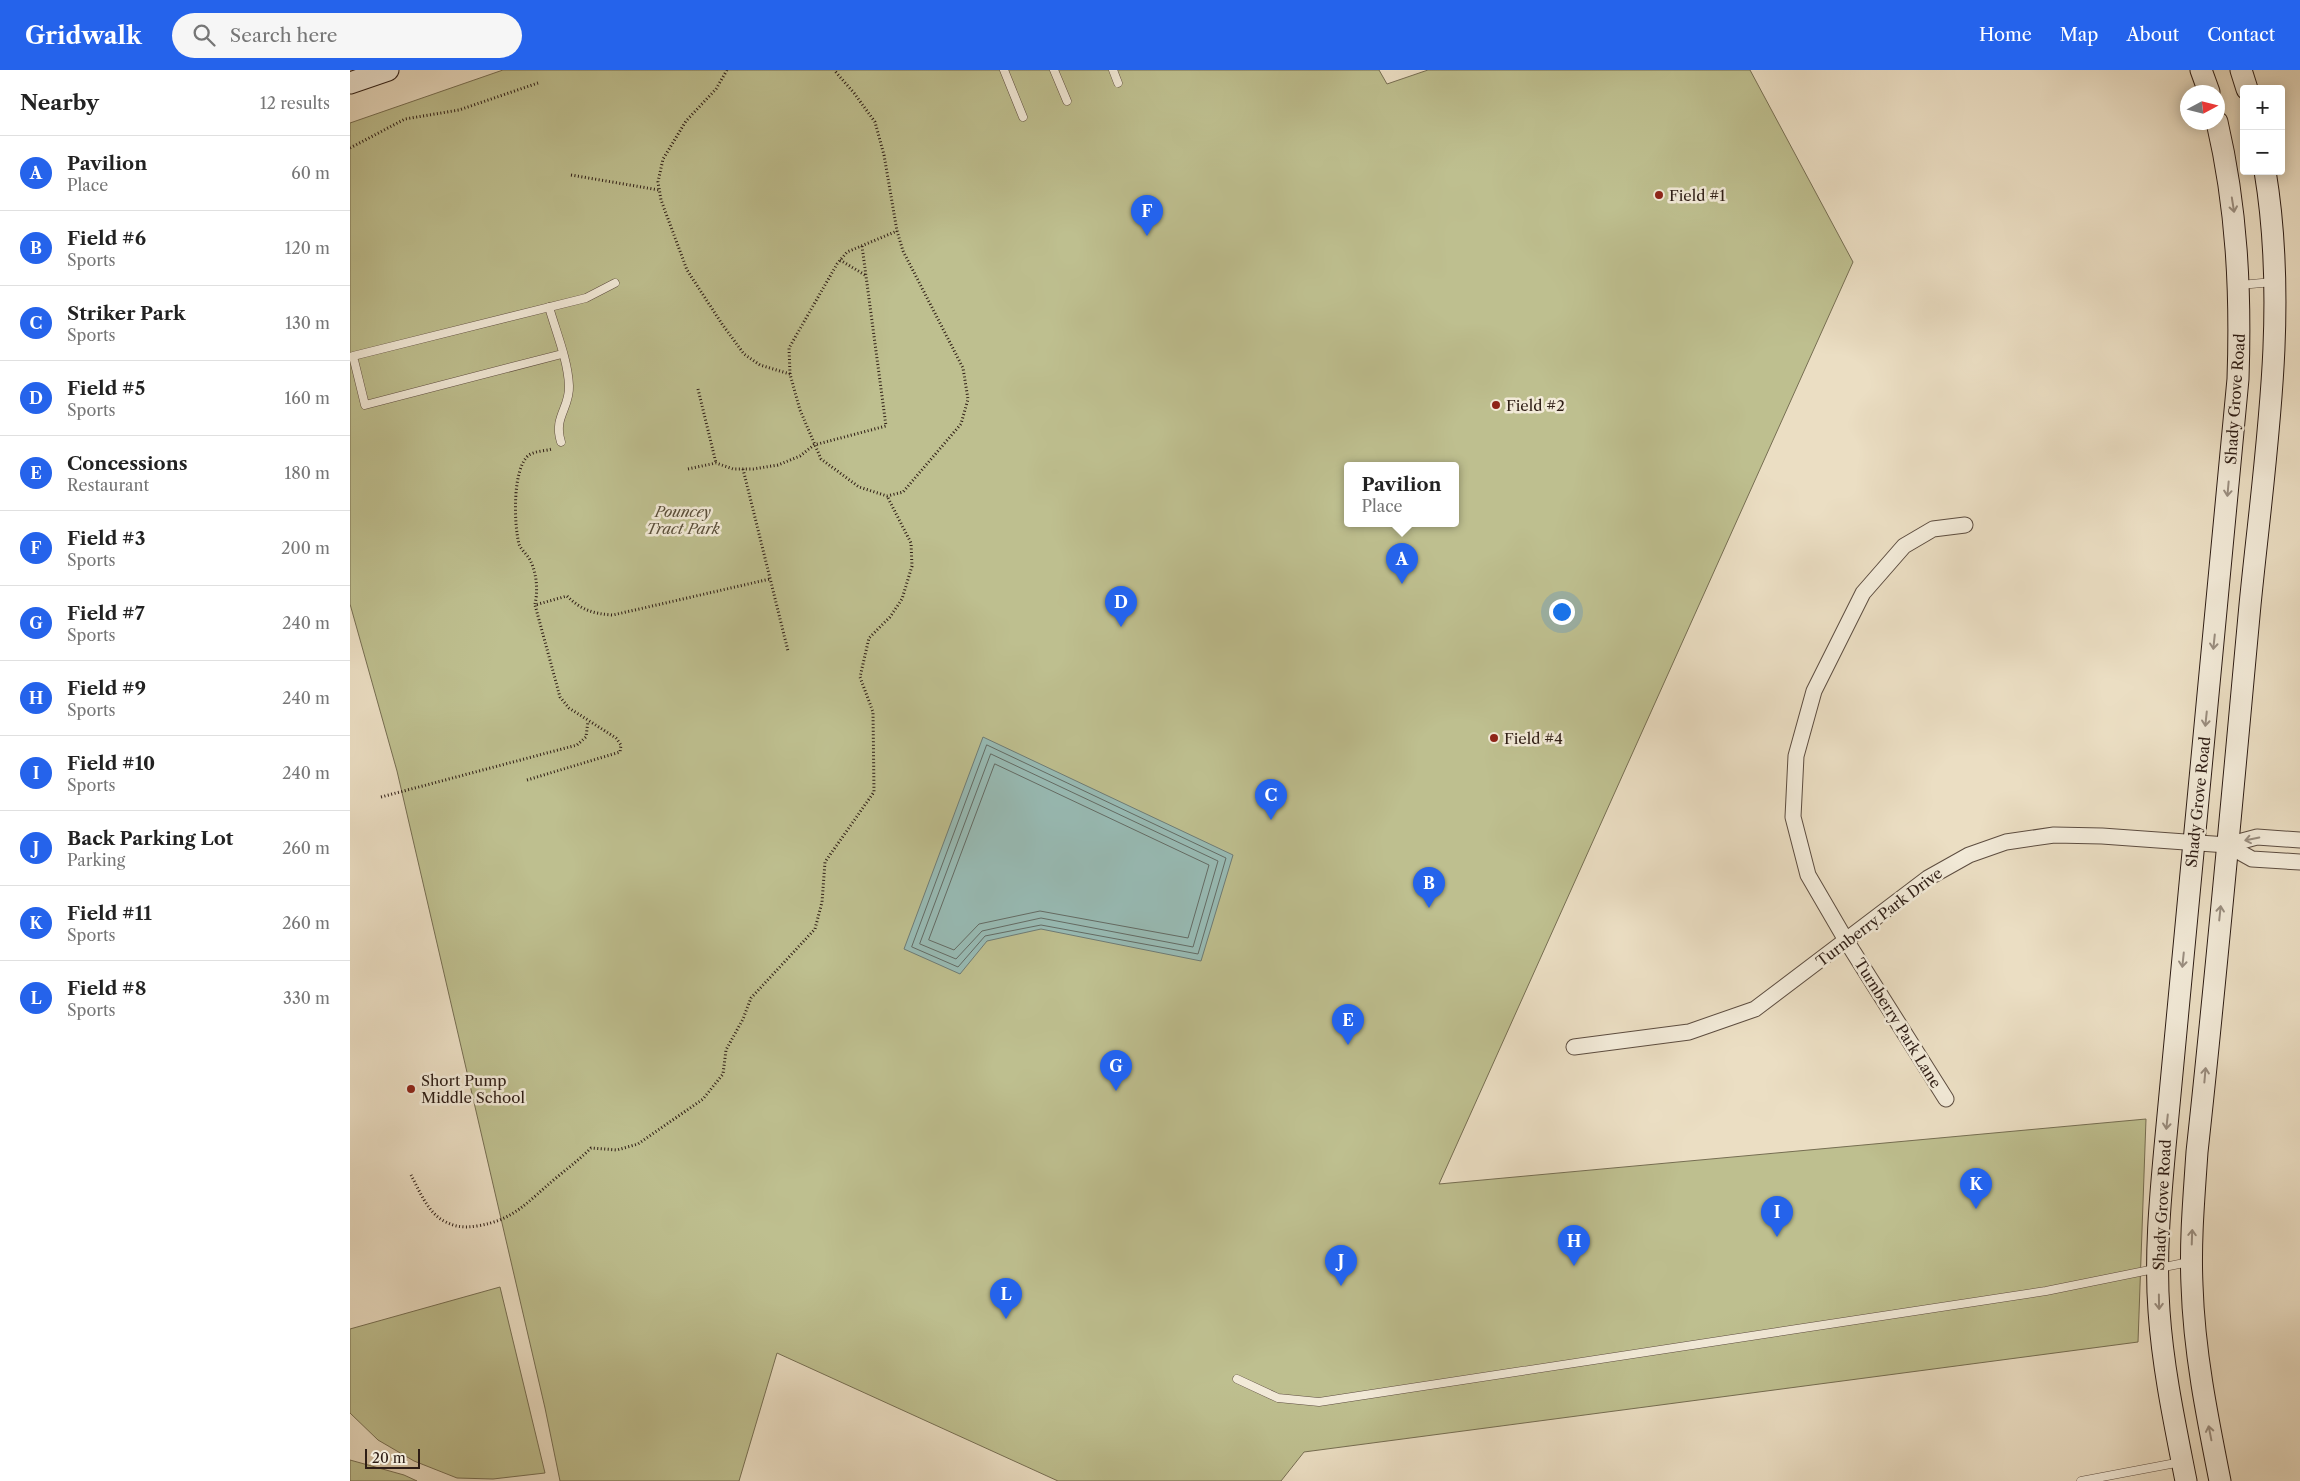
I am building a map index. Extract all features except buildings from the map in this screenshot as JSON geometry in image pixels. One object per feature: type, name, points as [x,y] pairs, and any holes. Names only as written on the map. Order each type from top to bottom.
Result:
[{"type":"main road","points":[[350,83],[388,70]]},
{"type":"main road","points":[[2201,70],[2206,85]]},
{"type":"main road","points":[[2241,70],[2246,85]]},
{"type":"main road","name":"Shady Grove Road","points":[[2184,1471],[2163,1351],[2159,1310],[2158,1268],[2163,1164],[2238,380],[2240,285],[2235,218],[2218,130]]},
{"type":"main road","name":"Shady Grove Road","points":[[2220,1481],[2201,1385],[2194,1320],[2191,1261],[2197,1152],[2265,450],[2276,282],[2265,175]]},
{"type":"street","name":"Turnberry Park Lane","points":[[1946,1099],[1846,942],[1808,876],[1793,817],[1796,756],[1812,700],[1863,593],[1904,546],[1933,529],[1964,525]]},
{"type":"street","name":"Turnberry Park Drive","points":[[1574,1047],[1689,1032],[1755,1009],[1846,942],[1928,878],[1969,855],[2006,842],[2054,835],[2102,836],[2227,845],[2257,837],[2300,840]]},
{"type":"street","name":"Turnberry Park Drive","points":[[2227,845],[2252,859],[2300,862]]},
{"type":"lane","points":[[1004,70],[1023,117]]},
{"type":"lane","points":[[1054,70],[1066,101]]},
{"type":"lane","points":[[1113,70],[1118,83]]},
{"type":"lane","points":[[2240,285],[2276,282]]},
{"type":"lane","points":[[562,354],[365,405],[352,356],[594,296],[615,283]]},
{"type":"lane","points":[[549,307],[569,384],[568,399],[558,424],[560,442]]},
{"type":"lane","points":[[1237,1379],[1278,1398],[1319,1402],[2046,1291],[2191,1261]]},
{"type":"lane","points":[[2081,1481],[2184,1471]]},
{"type":"path","points":[[726,70],[716,89],[686,121],[663,159],[658,182],[660,200],[687,270],[744,354],[760,366],[790,374]]},
{"type":"path","points":[[834,70],[875,122],[884,155],[897,231],[903,251],[962,368],[968,399],[961,424],[947,442],[903,492],[887,496],[859,487],[821,459],[814,445],[790,374],[789,348],[840,260],[847,252],[897,231]]},
{"type":"path","points":[[350,148],[405,119],[458,110],[538,83]]},
{"type":"path","points":[[571,175],[659,190]]},
{"type":"path","points":[[688,469],[716,463],[743,469],[778,465],[800,456],[814,445],[886,426],[862,246]]},
{"type":"path","points":[[840,260],[866,275]]},
{"type":"path","points":[[698,390],[716,463]]},
{"type":"path","points":[[527,780],[620,752],[621,746],[616,738],[569,708],[560,697],[535,605],[538,591],[530,561],[520,546],[514,517],[522,464],[530,455],[554,448]]},
{"type":"path","points":[[743,469],[788,650]]},
{"type":"path","points":[[411,1175],[429,1206],[442,1220],[462,1228],[493,1224],[515,1214],[556,1178],[570,1169],[591,1148],[617,1150],[638,1144],[704,1099],[723,1074],[726,1050],[743,1019],[751,998],[815,929],[822,902],[825,862],[874,792],[873,712],[860,677],[869,638],[890,617],[902,599],[912,566],[911,543],[887,496]]},
{"type":"path","points":[[535,605],[568,596],[582,608],[596,614],[613,615],[770,579]]},
{"type":"path","points":[[381,797],[578,745],[586,737],[588,721]]},
{"type":"green space","name":"Pouncey Tract Park","points":[[503,70],[1379,70],[1387,84],[1428,70],[1750,70],[1853,262],[1439,1184],[2146,1119],[2138,1342],[1304,1452],[1281,1481],[1058,1481],[777,1353],[739,1481],[560,1481],[545,1408],[397,771],[350,604],[350,123]]},
{"type":"green space","points":[[500,1287],[545,1473],[493,1479],[457,1478],[414,1461],[378,1440],[350,1413],[350,1329]]},
{"type":"green space","points":[[350,1460],[404,1475],[417,1481],[350,1481]]},
{"type":"water","points":[[983,737],[1233,855],[1201,961],[1041,929],[987,941],[960,974],[904,949]]},
{"type":"place","name":"Field #1","points":[[1659,195]]},
{"type":"place","name":"Field #3","points":[[1147,236]]},
{"type":"place","name":"Field #2","points":[[1496,405]]},
{"type":"place","name":"Pavilion","points":[[1402,584]]},
{"type":"place","name":"Field #5","points":[[1121,627]]},
{"type":"place","name":"Field #4","points":[[1494,738]]},
{"type":"place","name":"Striker Park","points":[[1271,820]]},
{"type":"place","name":"Field #6","points":[[1429,908]]},
{"type":"place","name":"Concessions","points":[[1348,1045]]},
{"type":"place","name":"Short Pump Middle School","points":[[411,1089]]},
{"type":"place","name":"Field #7","points":[[1116,1091]]},
{"type":"place","name":"Field #11","points":[[1976,1209]]},
{"type":"place","name":"Field #10","points":[[1777,1237]]},
{"type":"place","name":"Field #9","points":[[1574,1266]]},
{"type":"place","name":"Back Parking Lot","points":[[1341,1286]]},
{"type":"place","name":"Field #8","points":[[1006,1319]]}]
